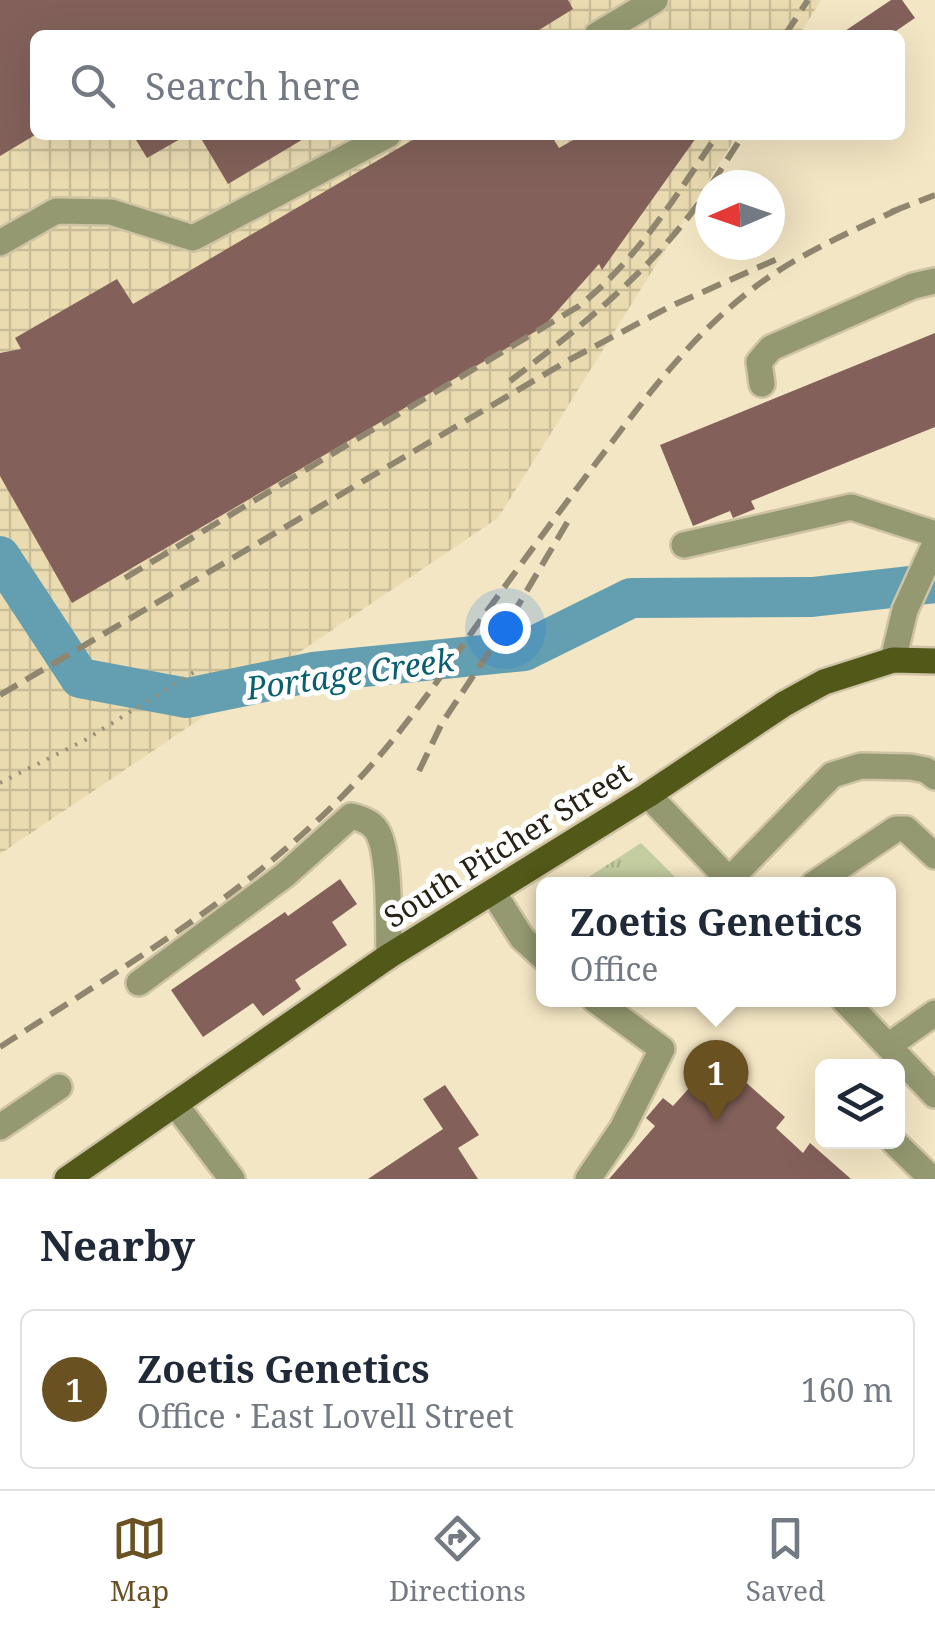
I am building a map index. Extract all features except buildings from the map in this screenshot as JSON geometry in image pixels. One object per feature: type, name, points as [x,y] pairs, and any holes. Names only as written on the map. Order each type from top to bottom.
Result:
[{"type":"main road","name":"South Pitcher Street","points":[[67,1179],[389,956],[648,795],[784,704],[824,682],[892,660],[935,660]]},
{"type":"street","points":[[605,30],[656,0]]},
{"type":"street","points":[[0,242],[56,211],[111,212],[193,238],[379,140]]},
{"type":"street","points":[[762,384],[759,362],[771,348],[935,280]]},
{"type":"street","points":[[684,545],[851,507],[935,534]]},
{"type":"street","points":[[892,660],[906,610],[932,552]]},
{"type":"street","points":[[736,877],[832,776],[861,766],[910,767],[926,770],[935,778]]},
{"type":"street","points":[[648,795],[726,877]]},
{"type":"street","points":[[139,983],[285,875],[351,816],[362,818],[377,831],[388,878],[389,956]]},
{"type":"street","points":[[824,877],[896,829],[906,829],[935,856]]},
{"type":"street","points":[[493,892],[522,938],[536,951]]},
{"type":"street","points":[[588,1179],[622,1128],[662,1049],[604,1007]]},
{"type":"street","points":[[850,1007],[894,1057],[935,1095]]},
{"type":"street","points":[[894,1057],[935,1013]]},
{"type":"street","points":[[0,1126],[59,1087]]},
{"type":"street","points":[[174,1104],[232,1179]]},
{"type":"street","points":[[901,1149],[932,1179]]},
{"type":"path","points":[[0,783],[85,740],[199,669]]},
{"type":"shaded area","points":[[0,0],[821,0],[802,30],[30,30],[30,140],[734,140],[715,170],[695,170],[695,202],[498,518],[0,854]]},
{"type":"green space","points":[[641,843],[675,877],[589,877]]},
{"type":"pier","points":[[935,559],[935,607],[867,612],[891,562]]},
{"type":"waterway","name":"Portage Creek","points":[[0,556],[80,678],[187,698],[313,672],[524,651],[631,598],[812,597],[935,583]]},
{"type":"railway","points":[[788,30],[808,0]]},
{"type":"railway","points":[[125,578],[579,306],[637,248],[714,140]]},
{"type":"railway","points":[[721,170],[740,140]]},
{"type":"railway","points":[[891,212],[935,195]]},
{"type":"railway","points":[[510,381],[643,268],[695,208]]},
{"type":"railway","points":[[0,1047],[187,925],[317,821],[405,725],[595,465],[696,340],[734,303],[772,275],[901,208]]},
{"type":"railway","points":[[0,695],[569,360],[669,307],[775,260]]},
{"type":"railway","points":[[419,771],[442,723],[503,631],[571,516]]},
{"type":"place","name":"Zoetis Genetics","points":[[716,1122]]}]
